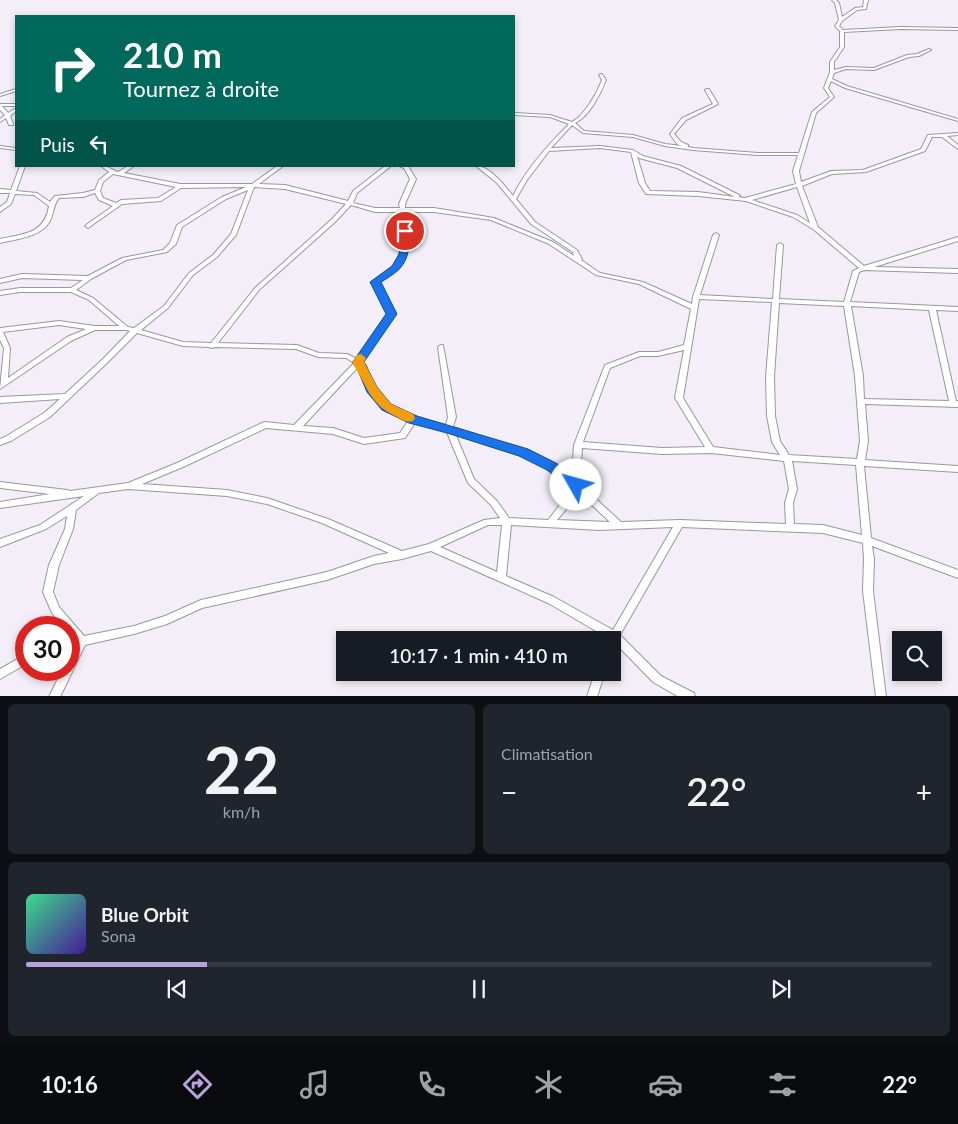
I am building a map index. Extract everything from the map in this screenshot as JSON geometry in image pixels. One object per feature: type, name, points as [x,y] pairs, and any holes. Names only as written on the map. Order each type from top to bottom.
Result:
[{"type":"street","points":[[834,0],[837,3],[841,20]]},
{"type":"street","points":[[866,0],[865,8],[856,9],[841,20],[837,26],[842,30],[896,27],[909,30],[926,27],[958,29]]},
{"type":"street","points":[[815,228],[799,185],[796,171],[814,112],[832,97],[826,88],[832,72],[832,62],[842,47],[842,30]]},
{"type":"street","points":[[832,72],[846,68],[874,69],[929,50]]},
{"type":"street","points":[[515,198],[520,182],[572,123],[582,117],[591,100],[599,93],[604,80],[601,75]]},
{"type":"street","points":[[830,79],[846,88],[958,120]]},
{"type":"street","points":[[0,95],[15,90]]},
{"type":"street","points":[[693,150],[679,143],[672,134],[684,119],[716,104],[707,90]]},
{"type":"street","points":[[0,106],[15,105]]},
{"type":"street","points":[[0,106],[8,116],[11,124]]},
{"type":"street","points":[[0,121],[15,110]]},
{"type":"street","points":[[515,114],[550,116],[572,123],[583,132],[633,136],[693,150],[758,154],[802,154]]},
{"type":"street","points":[[633,151],[642,182],[648,193],[698,194],[745,200],[799,185],[831,173],[864,171],[923,150],[930,136],[958,134]]},
{"type":"street","points":[[943,135],[958,148]]},
{"type":"street","points":[[633,151],[648,141]]},
{"type":"street","points":[[0,147],[15,149]]},
{"type":"street","points":[[549,150],[600,147],[633,151],[641,158],[679,167],[721,190],[795,216],[815,228],[863,268],[958,271]]},
{"type":"street","points":[[0,210],[9,203],[23,167]]},
{"type":"street","points":[[104,167],[112,172],[180,186],[291,188],[375,210],[434,210],[501,221],[551,243],[579,259],[598,274],[640,282],[694,308]]},
{"type":"street","points":[[120,173],[130,167]]},
{"type":"street","points":[[72,290],[89,278],[124,259],[164,251],[173,244],[179,226],[224,198],[252,186],[280,167]]},
{"type":"street","points":[[212,346],[257,289],[312,242],[350,204],[356,192],[388,167]]},
{"type":"street","points":[[296,428],[358,363],[391,314],[376,282],[396,268],[404,254],[405,224],[402,204],[413,179],[406,167]]},
{"type":"street","points":[[479,167],[499,182],[515,198],[522,212],[533,223],[575,251],[579,259]]},
{"type":"street","points":[[112,172],[101,181],[97,191],[101,199],[116,205]]},
{"type":"street","points":[[88,226],[124,201],[164,198],[180,186]]},
{"type":"street","points":[[0,442],[47,415],[134,331],[166,307],[190,274],[215,256],[237,229],[252,186]]},
{"type":"street","points":[[0,191],[35,194],[50,205]]},
{"type":"street","points":[[0,241],[25,235],[40,228],[50,217],[50,205],[57,197],[83,195],[97,191]]},
{"type":"street","points":[[711,450],[679,398],[696,296],[716,235]]},
{"type":"street","points":[[881,696],[868,591],[870,559],[860,463],[864,441],[861,401],[848,303],[856,271],[958,239]]},
{"type":"street","points":[[780,245],[770,377],[771,416],[776,442],[787,458],[793,489],[789,504],[790,527]]},
{"type":"street","points":[[0,282],[22,276],[89,278]]},
{"type":"street","points":[[0,293],[20,290],[72,290],[91,300],[126,328],[183,344],[296,347],[318,355],[347,356],[362,366],[372,389],[386,407],[413,420],[449,428],[524,452],[551,466],[576,485],[619,526]]},
{"type":"street","points":[[696,296],[958,309]]},
{"type":"street","points":[[861,401],[956,404],[932,308]]},
{"type":"street","points":[[2,385],[7,348],[0,331],[59,323],[95,328],[126,328]]},
{"type":"street","points":[[2,385],[69,339],[95,328]]},
{"type":"street","points":[[440,347],[452,417],[449,428],[471,481],[494,503],[507,521],[501,577]]},
{"type":"street","points":[[550,524],[571,498],[576,485],[578,445],[607,367],[639,354],[658,354],[688,347]]},
{"type":"street","points":[[0,400],[68,396]]},
{"type":"street","points":[[128,486],[180,465],[265,425],[333,431],[364,441],[402,436],[413,420]]},
{"type":"street","points":[[578,445],[598,444],[662,451],[711,450],[787,458],[958,470]]},
{"type":"street","points":[[0,485],[76,494]]},
{"type":"street","points":[[0,505],[128,486],[227,493],[267,501],[325,521],[402,555]]},
{"type":"street","points":[[0,543],[43,527],[98,490]]},
{"type":"street","points":[[72,508],[69,529],[54,565],[48,592],[55,610],[82,641]]},
{"type":"street","points":[[80,645],[82,641],[167,620],[201,604],[327,576],[374,560],[431,547],[487,522],[507,521],[619,526],[680,523],[823,529],[868,540],[958,574]]},
{"type":"street","points":[[617,631],[680,523]]},
{"type":"street","points":[[431,547],[551,600],[602,631]]},
{"type":"street","points":[[621,645],[657,679],[690,696]]},
{"type":"street","points":[[0,674],[15,665]]},
{"type":"street","points":[[54,696],[62,681]]},
{"type":"street","points":[[592,696],[597,681]]},
{"type":"slow traffic","points":[[361,358],[358,363],[362,366],[372,389],[386,407],[409,418]]},
{"type":"route","points":[[405,231],[404,254],[399,263],[396,268],[376,282],[391,314],[358,363],[362,366],[372,389],[386,407],[413,420],[449,428],[494,444],[524,452],[551,466],[576,485]]}]
